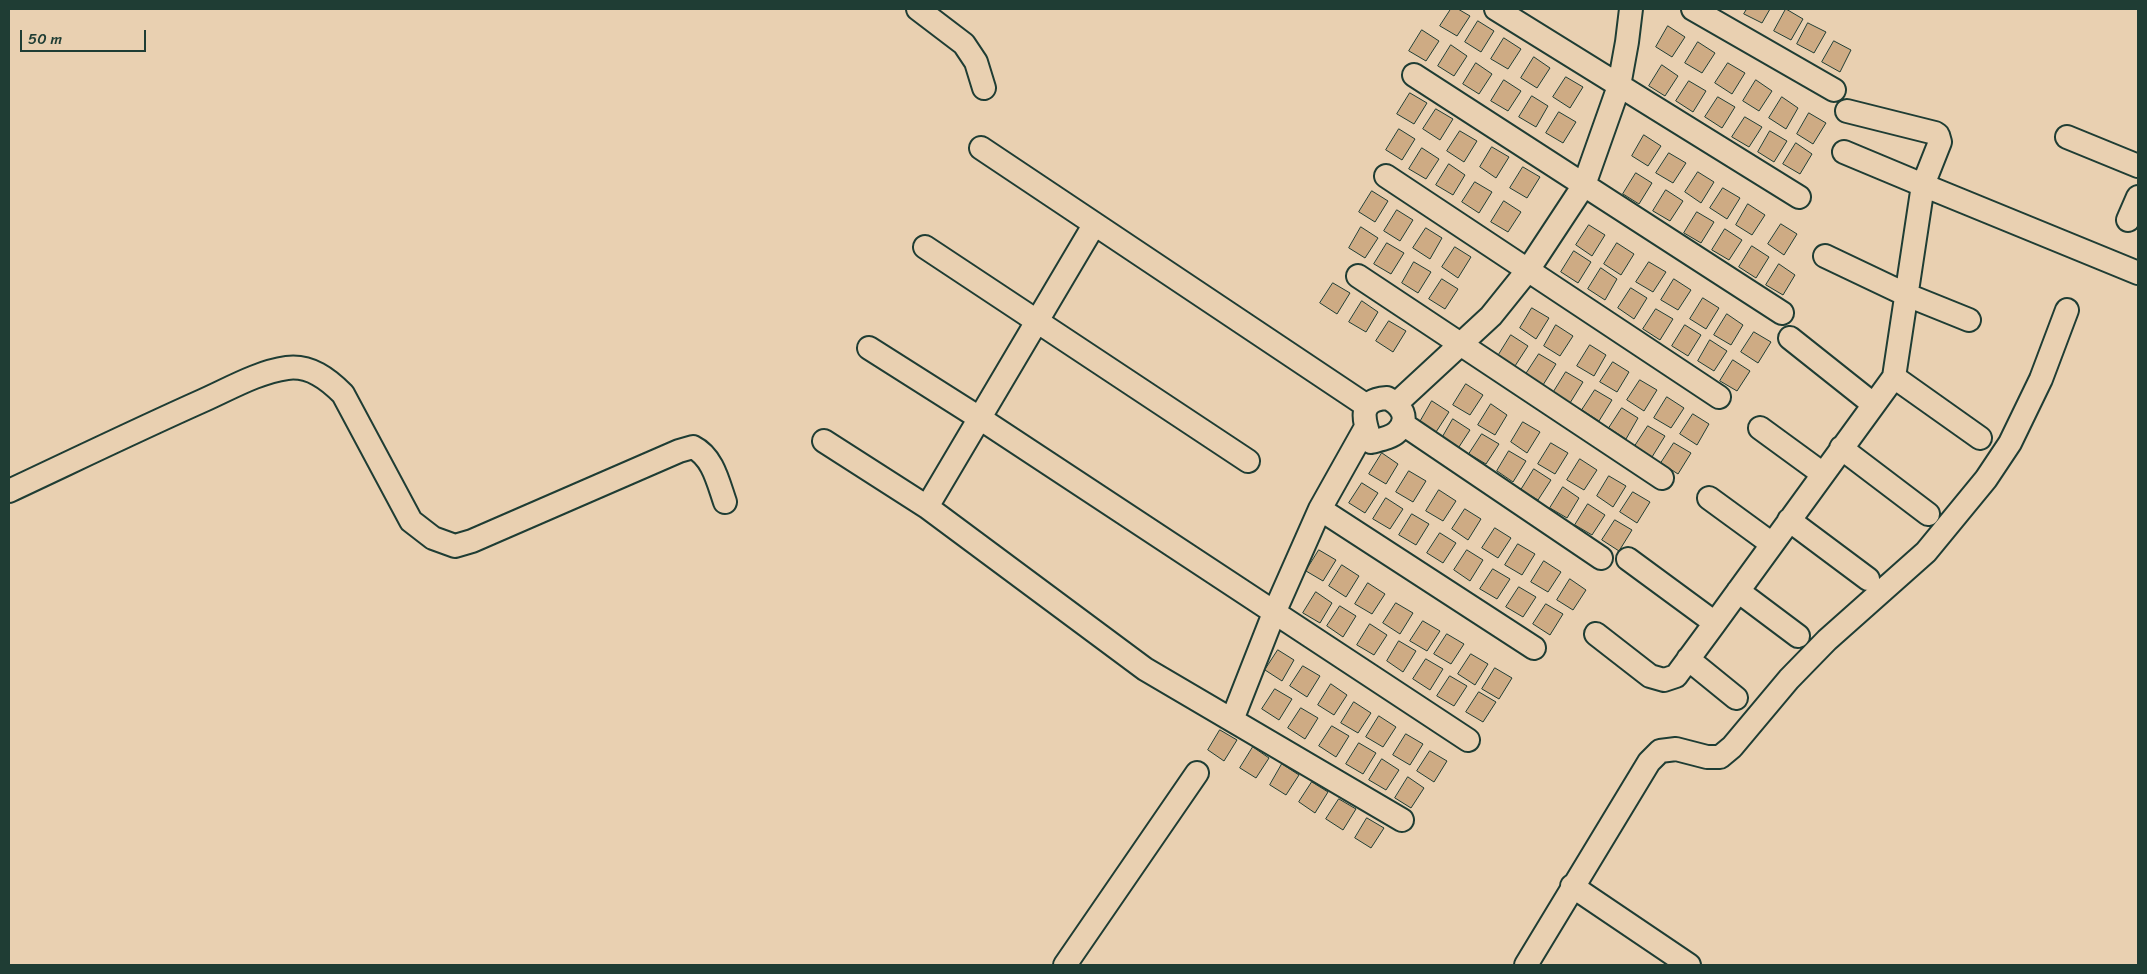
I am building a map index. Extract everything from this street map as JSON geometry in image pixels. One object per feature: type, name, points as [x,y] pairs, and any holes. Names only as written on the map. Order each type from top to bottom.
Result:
[{"type":"street","points":[[918,9],[964,44],[976,62],[984,88]]},
{"type":"street","points":[[1496,9],[1799,197]]},
{"type":"street","points":[[981,148],[1094,225],[1366,417],[1371,442],[1396,433],[1400,413],[1491,316],[1528,270],[1584,185],[1618,86],[1627,42],[1631,9]]},
{"type":"street","points":[[1693,9],[1834,90]]},
{"type":"street","points":[[1414,75],[1782,313]]},
{"type":"street","points":[[1596,634],[1650,676],[1664,680],[1676,676],[1894,377],[1923,185],[1940,142],[1938,135],[1847,111]]},
{"type":"street","points":[[2067,137],[2138,166]]},
{"type":"street","points":[[1844,152],[2138,274]]},
{"type":"street","points":[[1386,176],[1719,397]]},
{"type":"street","points":[[2128,220],[2138,197]]},
{"type":"street","points":[[927,507],[981,419],[1094,225]]},
{"type":"street","points":[[925,247],[1248,461]]},
{"type":"street","points":[[1826,256],[1907,295],[1969,320]]},
{"type":"street","points":[[1358,276],[1662,478]]},
{"type":"street","points":[[1526,965],[1572,886],[1649,762],[1660,751],[1676,750],[1707,757],[1720,757],[1732,747],[1789,678],[1827,640],[1926,552],[1954,519],[1986,479],[2010,443],[2041,379],[2067,310]]},
{"type":"street","points":[[1790,338],[1873,404]]},
{"type":"street","points":[[869,348],[981,419],[1468,740]]},
{"type":"street","points":[[9,491],[255,377],[288,367],[310,370],[330,381],[343,394],[411,521],[433,538],[455,546],[472,541],[679,451],[693,447],[703,452],[710,461],[725,502]]},
{"type":"street","points":[[1894,377],[1980,438]]},
{"type":"street","points":[[1232,720],[1274,613],[1320,509],[1376,399],[1387,398],[1400,413],[1601,558]]},
{"type":"street","points":[[1760,428],[1823,474]]},
{"type":"street","points":[[824,441],[927,507],[1145,669],[1402,820]]},
{"type":"street","points":[[1841,448],[1928,514]]},
{"type":"street","points":[[1709,498],[1772,544]]},
{"type":"street","points":[[1320,509],[1534,648]]},
{"type":"street","points":[[1789,520],[1868,579]]},
{"type":"street","points":[[1628,559],[1715,623]]},
{"type":"street","points":[[1738,591],[1798,636]]},
{"type":"street","points":[[1688,659],[1736,698]]},
{"type":"street","points":[[1065,965],[1197,773]]},
{"type":"street","points":[[1572,886],[1689,965]]},
{"type":"building","points":[[1451,9],[1458,9],[1470,16],[1457,36],[1440,26]]},
{"type":"building","points":[[1747,9],[1770,9],[1762,23],[1744,14]]},
{"type":"building","points":[[1786,9],[1803,19],[1791,40],[1774,31]]},
{"type":"building","points":[[1478,21],[1494,31],[1481,52],[1465,42]]},
{"type":"building","points":[[1808,23],[1826,32],[1814,53],[1797,44]]},
{"type":"building","points":[[1668,26],[1685,37],[1672,57],[1656,47]]},
{"type":"building","points":[[1422,30],[1439,41],[1426,61],[1409,51]]},
{"type":"building","points":[[1504,38],[1521,49],[1508,69],[1491,59]]},
{"type":"building","points":[[1834,41],[1851,50],[1840,72],[1822,62]]},
{"type":"building","points":[[1698,42],[1715,53],[1702,73],[1685,63]]},
{"type":"building","points":[[1451,45],[1467,56],[1454,76],[1438,66]]},
{"type":"building","points":[[1534,57],[1550,68],[1537,88],[1521,78]]},
{"type":"building","points":[[1476,63],[1492,74],[1479,94],[1463,84]]},
{"type":"building","points":[[1728,63],[1745,73],[1732,94],[1715,83]]},
{"type":"building","points":[[1662,65],[1678,76],[1665,96],[1649,86]]},
{"type":"building","points":[[1566,77],[1583,87],[1570,108],[1553,97]]},
{"type":"building","points":[[1504,80],[1521,91],[1508,111],[1491,101]]},
{"type":"building","points":[[1756,80],[1772,91],[1759,111],[1743,101]]},
{"type":"building","points":[[1689,81],[1706,91],[1693,112],[1676,101]]},
{"type":"building","points":[[1410,93],[1427,103],[1414,124],[1397,114]]},
{"type":"building","points":[[1532,96],[1548,106],[1536,127],[1519,117]]},
{"type":"building","points":[[1718,97],[1735,107],[1722,128],[1705,117]]},
{"type":"building","points":[[1782,97],[1798,108],[1786,129],[1769,118]]},
{"type":"building","points":[[1436,109],[1453,119],[1440,140],[1423,129]]},
{"type":"building","points":[[1559,112],[1576,122],[1563,143],[1546,133]]},
{"type":"building","points":[[1809,113],[1826,123],[1813,144],[1797,134]]},
{"type":"building","points":[[1745,117],[1762,127],[1749,147],[1732,137]]},
{"type":"building","points":[[1399,129],[1415,139],[1402,160],[1386,150]]},
{"type":"building","points":[[1460,131],[1477,141],[1464,162],[1447,151]]},
{"type":"building","points":[[1770,131],[1787,141],[1774,162],[1758,152]]},
{"type":"building","points":[[1644,135],[1661,146],[1648,166],[1632,156]]},
{"type":"building","points":[[1796,143],[1812,154],[1800,174],[1783,164]]},
{"type":"building","points":[[1492,147],[1509,157],[1496,178],[1480,167]]},
{"type":"building","points":[[1422,148],[1439,159],[1426,179],[1409,169]]},
{"type":"building","points":[[1669,153],[1686,163],[1673,183],[1656,173]]},
{"type":"building","points":[[1449,164],[1465,175],[1453,195],[1436,185]]},
{"type":"building","points":[[1523,167],[1540,177],[1527,198],[1510,188]]},
{"type":"building","points":[[1698,172],[1714,182],[1701,203],[1685,192]]},
{"type":"building","points":[[1636,173],[1652,183],[1639,204],[1623,194]]},
{"type":"building","points":[[1475,182],[1492,192],[1479,213],[1462,202]]},
{"type":"building","points":[[1723,188],[1740,198],[1727,219],[1710,208]]},
{"type":"building","points":[[1666,190],[1683,201],[1670,221],[1653,211]]},
{"type":"building","points":[[1372,191],[1388,201],[1375,222],[1359,212]]},
{"type":"building","points":[[1504,201],[1521,212],[1508,232],[1491,222]]},
{"type":"building","points":[[1748,204],[1765,215],[1752,235],[1736,225]]},
{"type":"building","points":[[1397,210],[1413,220],[1400,241],[1384,231]]},
{"type":"building","points":[[1697,212],[1714,222],[1701,243],[1684,233]]},
{"type":"building","points":[[1781,224],[1797,234],[1784,255],[1768,244]]},
{"type":"building","points":[[1589,225],[1605,235],[1592,256],[1576,245]]},
{"type":"building","points":[[1361,227],[1378,238],[1365,258],[1349,248]]},
{"type":"building","points":[[1426,228],[1442,238],[1430,259],[1413,248]]},
{"type":"building","points":[[1725,229],[1742,240],[1729,260],[1712,250]]},
{"type":"building","points":[[1387,243],[1404,253],[1391,274],[1374,264]]},
{"type":"building","points":[[1617,243],[1634,254],[1621,275],[1604,264]]},
{"type":"building","points":[[1752,246],[1769,257],[1756,278],[1739,267]]},
{"type":"building","points":[[1455,247],[1471,257],[1458,278],[1442,267]]},
{"type":"building","points":[[1574,251],[1591,262],[1578,283],[1561,272]]},
{"type":"building","points":[[1414,262],[1431,272],[1418,293],[1402,283]]},
{"type":"building","points":[[1649,262],[1666,272],[1653,292],[1636,282]]},
{"type":"building","points":[[1779,264],[1795,275],[1783,295],[1766,285]]},
{"type":"building","points":[[1601,268],[1617,279],[1605,300],[1588,289]]},
{"type":"building","points":[[1442,279],[1458,289],[1445,309],[1429,299]]},
{"type":"building","points":[[1674,279],[1691,290],[1678,310],[1661,300]]},
{"type":"building","points":[[1333,283],[1350,293],[1337,314],[1320,303]]},
{"type":"building","points":[[1631,288],[1647,298],[1634,319],[1618,308]]},
{"type":"building","points":[[1703,298],[1719,308],[1706,329],[1690,319]]},
{"type":"building","points":[[1362,301],[1378,312],[1366,332],[1349,322]]},
{"type":"building","points":[[1532,308],[1549,318],[1536,339],[1520,328]]},
{"type":"building","points":[[1656,309],[1673,319],[1660,340],[1643,329]]},
{"type":"building","points":[[1727,314],[1743,325],[1731,345],[1714,335]]},
{"type":"building","points":[[1389,321],[1406,331],[1393,352],[1376,341]]},
{"type":"building","points":[[1556,325],[1573,336],[1560,356],[1544,346]]},
{"type":"building","points":[[1685,325],[1701,335],[1688,356],[1672,346]]},
{"type":"building","points":[[1754,332],[1771,342],[1758,363],[1741,352]]},
{"type":"building","points":[[1511,335],[1528,346],[1515,366],[1498,356]]},
{"type":"building","points":[[1710,340],[1727,351],[1714,371],[1698,361]]},
{"type":"building","points":[[1590,345],[1606,355],[1594,376],[1577,366]]},
{"type":"building","points":[[1539,354],[1556,364],[1543,385],[1526,374]]},
{"type":"building","points":[[1733,360],[1750,371],[1737,391],[1720,381]]},
{"type":"building","points":[[1613,362],[1629,372],[1617,392],[1600,382]]},
{"type":"building","points":[[1566,372],[1583,382],[1570,403],[1553,393]]},
{"type":"building","points":[[1640,380],[1657,390],[1644,411],[1627,400]]},
{"type":"building","points":[[1466,384],[1483,395],[1470,415],[1453,405]]},
{"type":"building","points":[[1595,390],[1612,400],[1599,421],[1582,410]]},
{"type":"building","points":[[1667,397],[1684,408],[1671,428],[1654,418]]},
{"type":"building","points":[[1432,401],[1449,412],[1436,432],[1420,422]]},
{"type":"building","points":[[1491,404],[1507,415],[1495,435],[1478,425]]},
{"type":"building","points":[[1622,408],[1638,418],[1626,439],[1609,428]]},
{"type":"building","points":[[1693,414],[1709,424],[1697,445],[1680,434]]},
{"type":"building","points":[[1453,419],[1470,430],[1457,450],[1441,440]]},
{"type":"building","points":[[1523,422],[1540,432],[1527,453],[1511,442]]},
{"type":"building","points":[[1648,426],[1665,436],[1652,457],[1635,446]]},
{"type":"building","points":[[1482,434],[1499,444],[1486,464],[1469,454]]},
{"type":"building","points":[[1551,443],[1568,453],[1555,474],[1538,464]]},
{"type":"building","points":[[1674,443],[1691,453],[1678,474],[1661,463]]},
{"type":"building","points":[[1509,451],[1526,461],[1513,482],[1497,471]]},
{"type":"building","points":[[1382,453],[1398,464],[1386,484],[1369,474]]},
{"type":"building","points":[[1580,459],[1597,470],[1584,490],[1567,480]]},
{"type":"building","points":[[1534,469],[1551,480],[1538,500],[1521,490]]},
{"type":"building","points":[[1409,471],[1426,481],[1413,502],[1396,492]]},
{"type":"building","points":[[1609,476],[1626,486],[1613,507],[1597,496]]},
{"type":"building","points":[[1362,483],[1378,493],[1365,513],[1349,503]]},
{"type":"building","points":[[1563,487],[1579,498],[1567,518],[1550,508]]},
{"type":"building","points":[[1439,490],[1456,501],[1443,521],[1426,511]]},
{"type":"building","points":[[1633,492],[1650,502],[1637,523],[1620,512]]},
{"type":"building","points":[[1386,498],[1403,509],[1390,529],[1373,519]]},
{"type":"building","points":[[1588,504],[1605,515],[1592,535],[1575,525]]},
{"type":"building","points":[[1465,509],[1481,519],[1468,540],[1452,529]]},
{"type":"building","points":[[1412,514],[1429,524],[1416,545],[1399,535]]},
{"type":"building","points":[[1615,520],[1632,530],[1619,551],[1602,540]]},
{"type":"building","points":[[1495,528],[1511,538],[1498,558],[1482,548]]},
{"type":"building","points":[[1440,533],[1456,543],[1443,563],[1427,553]]},
{"type":"building","points":[[1518,544],[1535,554],[1522,575],[1505,565]]},
{"type":"building","points":[[1319,550],[1336,560],[1323,581],[1306,571]]},
{"type":"building","points":[[1467,550],[1483,560],[1470,581],[1454,570]]},
{"type":"building","points":[[1544,561],[1561,572],[1548,592],[1531,582]]},
{"type":"building","points":[[1342,565],[1359,576],[1346,597],[1329,586]]},
{"type":"building","points":[[1493,569],[1510,579],[1497,599],[1480,589]]},
{"type":"building","points":[[1570,579],[1586,590],[1573,610],[1557,600]]},
{"type":"building","points":[[1368,583],[1385,594],[1372,614],[1355,604]]},
{"type":"building","points":[[1519,587],[1536,597],[1523,617],[1506,607]]},
{"type":"building","points":[[1316,592],[1332,603],[1320,623],[1303,613]]},
{"type":"building","points":[[1396,603],[1413,613],[1400,634],[1383,623]]},
{"type":"building","points":[[1546,604],[1563,614],[1550,635],[1533,624]]},
{"type":"building","points":[[1340,606],[1356,616],[1343,637],[1327,626]]},
{"type":"building","points":[[1423,621],[1440,631],[1427,651],[1410,641]]},
{"type":"building","points":[[1370,624],[1387,635],[1374,655],[1357,645]]},
{"type":"building","points":[[1447,634],[1464,644],[1451,664],[1434,654]]},
{"type":"building","points":[[1399,641],[1416,651],[1403,672],[1387,661]]},
{"type":"building","points":[[1278,650],[1294,660],[1282,681],[1265,670]]},
{"type":"building","points":[[1471,654],[1488,664],[1475,685],[1458,674]]},
{"type":"building","points":[[1426,659],[1443,669],[1430,690],[1413,679]]},
{"type":"building","points":[[1303,666],[1320,676],[1307,697],[1290,686]]},
{"type":"building","points":[[1495,668],[1512,678],[1499,699],[1482,689]]},
{"type":"building","points":[[1450,676],[1467,686],[1454,706],[1437,696]]},
{"type":"building","points":[[1331,684],[1347,695],[1334,715],[1318,705]]},
{"type":"building","points":[[1275,689],[1292,699],[1279,720],[1262,709]]},
{"type":"building","points":[[1479,692],[1496,702],[1483,722],[1466,712]]},
{"type":"building","points":[[1354,702],[1371,713],[1358,733],[1341,723]]},
{"type":"building","points":[[1301,708],[1318,718],[1305,739],[1288,728]]},
{"type":"building","points":[[1379,716],[1396,727],[1383,747],[1366,737]]},
{"type":"building","points":[[1332,726],[1349,736],[1336,757],[1319,746]]},
{"type":"building","points":[[1220,730],[1237,740],[1224,761],[1208,750]]},
{"type":"building","points":[[1406,734],[1423,744],[1410,765],[1393,755]]},
{"type":"building","points":[[1359,743],[1376,753],[1363,774],[1346,764]]},
{"type":"building","points":[[1253,747],[1269,758],[1256,778],[1240,768]]},
{"type":"building","points":[[1430,751],[1447,761],[1434,782],[1417,771]]},
{"type":"building","points":[[1382,759],[1399,770],[1386,790],[1369,780]]},
{"type":"building","points":[[1282,764],[1299,775],[1286,795],[1270,785]]},
{"type":"building","points":[[1408,777],[1424,788],[1411,808],[1395,798]]},
{"type":"building","points":[[1312,782],[1328,792],[1315,813],[1299,802]]},
{"type":"building","points":[[1339,799],[1356,809],[1343,830],[1326,819]]},
{"type":"building","points":[[1367,818],[1384,828],[1371,848],[1355,838]]}]
